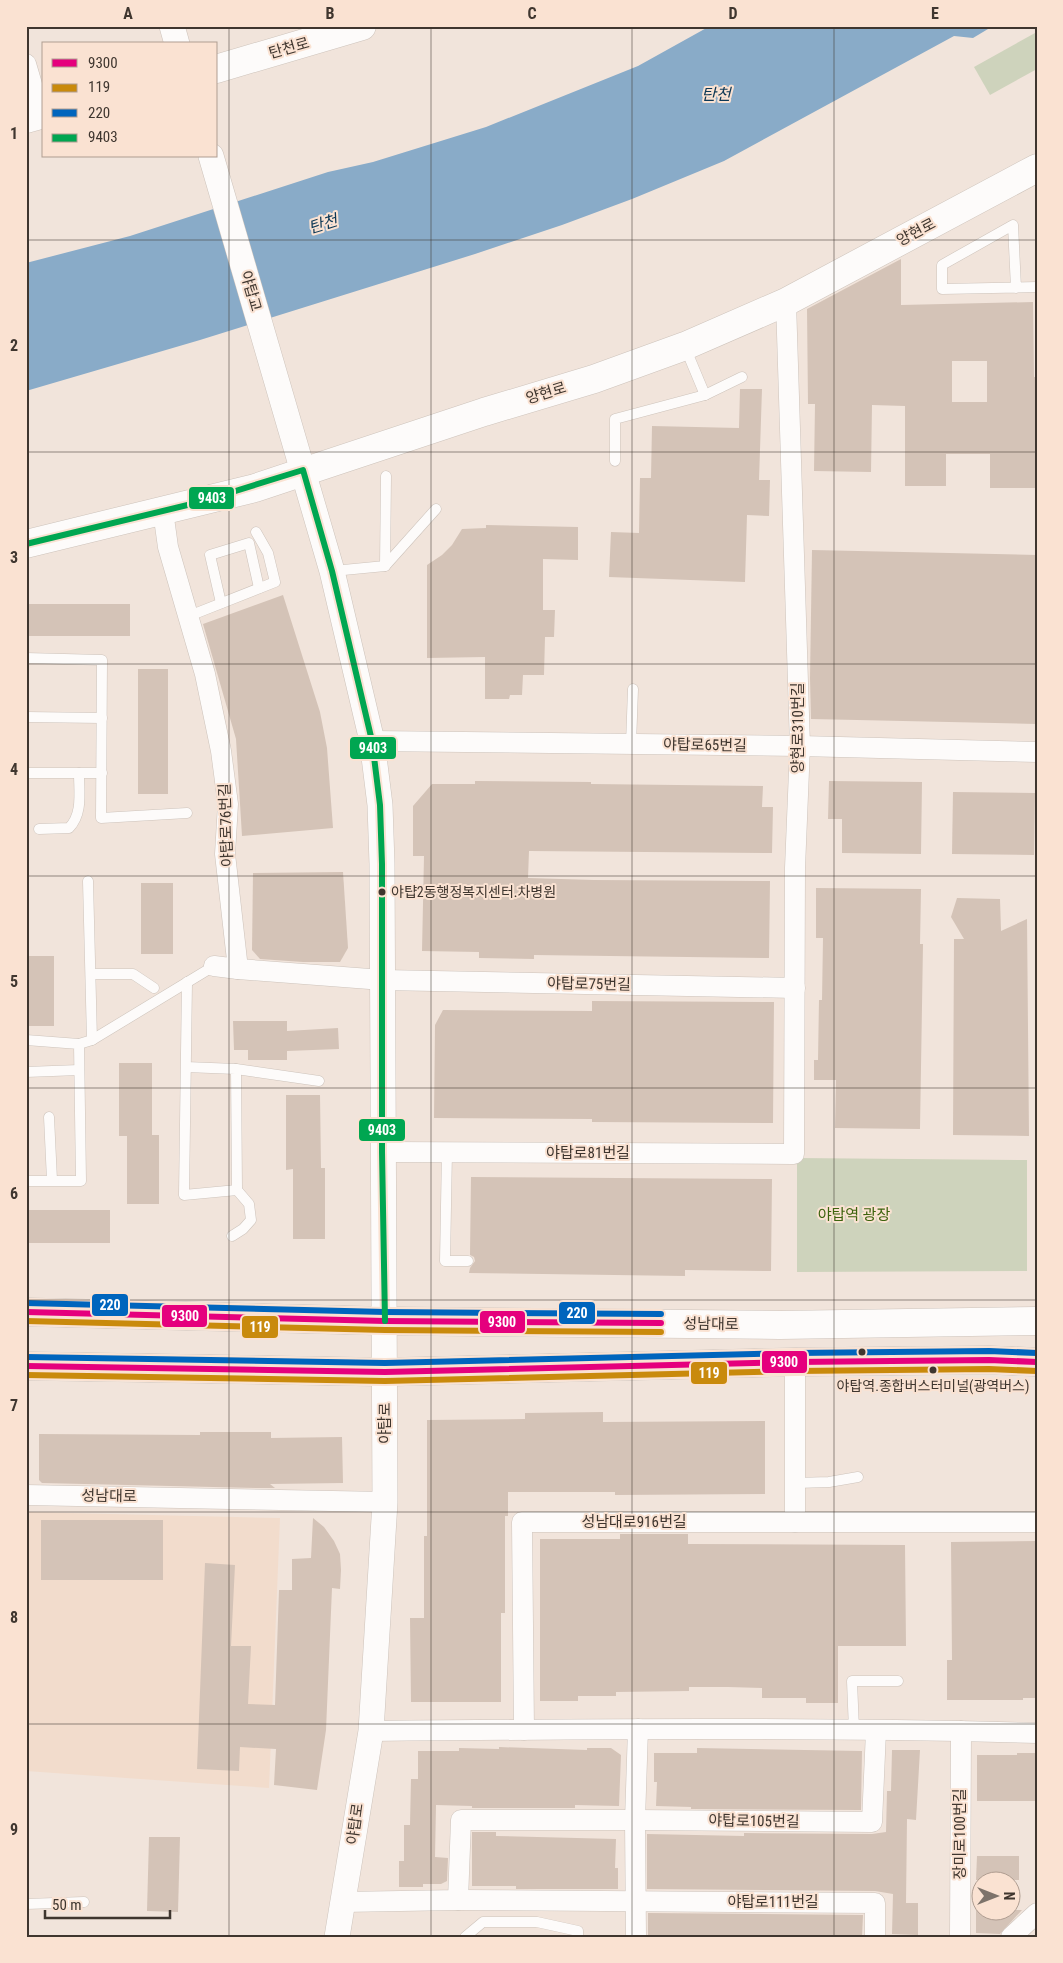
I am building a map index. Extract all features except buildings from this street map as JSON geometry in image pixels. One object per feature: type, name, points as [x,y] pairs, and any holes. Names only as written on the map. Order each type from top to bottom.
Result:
[{"type":"main road","name":"탄천로","points":[[218,68],[362,26]]},
{"type":"main road","name":"양현로","points":[[26,544],[255,488],[303,470],[594,379],[685,346],[786,302],[1037,168]]},
{"type":"main road","name":"성남대로","points":[[26,1312],[385,1321],[780,1324],[1037,1321]]},
{"type":"main road","points":[[26,1366],[385,1372],[795,1362],[988,1360],[1037,1362]]},
{"type":"street","points":[[172,26],[176,42]]},
{"type":"street","points":[[26,64],[37,116]]},
{"type":"street","name":"야탑교","points":[[212,158],[290,426]]},
{"type":"street","name":"양현로310번길","points":[[786,302],[800,746],[795,868],[794,1154]]},
{"type":"street","name":"야탑로","points":[[290,426],[332,571],[372,741],[380,805],[382,854],[385,1502],[371,1732],[357,1806],[344,1902],[337,1937]]},
{"type":"street","name":"야탑로76번길","points":[[164,511],[168,546],[205,674],[222,760],[228,804],[225,854],[238,970]]},
{"type":"street","name":"야탑로65번길","points":[[372,741],[800,746],[1037,752]]},
{"type":"street","points":[[214,966],[238,970],[383,980]]},
{"type":"street","name":"야탑로75번길","points":[[383,980],[796,988]]},
{"type":"street","name":"야탑로81번길","points":[[382,1152],[794,1154]]},
{"type":"street","points":[[795,1362],[795,1522],[1037,1522]]},
{"type":"street","name":"성남대로","points":[[26,1495],[385,1502]]},
{"type":"street","name":"성남대로916번길","points":[[524,1730],[522,1522],[795,1522]]},
{"type":"street","points":[[371,1732],[638,1729],[1037,1733]]},
{"type":"street","points":[[636,1937],[635,1820],[638,1729]]},
{"type":"street","name":"야탑로105번길","points":[[635,1820],[872,1822],[876,1731]]},
{"type":"street","name":"장미로100번길","points":[[960,1937],[961,1731]]},
{"type":"street","points":[[458,1900],[461,1820],[635,1820]]},
{"type":"street","name":"야탑로111번길","points":[[344,1902],[458,1900],[875,1902],[875,1937]]},
{"type":"street","points":[[1011,1937],[1037,1913]]},
{"type":"lane","points":[[1016,288],[1013,226],[942,264],[942,289],[1016,288],[1037,287]]},
{"type":"lane","points":[[685,346],[705,395]]},
{"type":"lane","points":[[615,461],[615,419],[705,395],[742,378]]},
{"type":"lane","points":[[386,476],[386,566]]},
{"type":"lane","points":[[332,571],[386,566],[436,510]]},
{"type":"lane","points":[[189,616],[275,582],[268,552],[256,532]]},
{"type":"lane","points":[[221,603],[210,555],[249,543],[260,588]]},
{"type":"lane","points":[[26,658],[102,660],[102,818],[187,813]]},
{"type":"lane","points":[[631,744],[633,689]]},
{"type":"lane","points":[[26,717],[102,718]]},
{"type":"lane","points":[[26,773],[102,773]]},
{"type":"lane","points":[[39,829],[69,828],[75,822],[79,813],[80,773]]},
{"type":"lane","points":[[88,881],[92,1040]]},
{"type":"lane","points":[[26,1040],[79,1044],[92,1040],[214,966]]},
{"type":"lane","points":[[91,974],[133,974],[154,988]]},
{"type":"lane","points":[[187,982],[184,1195],[237,1190]]},
{"type":"lane","points":[[26,1180],[81,1180],[79,1044]]},
{"type":"lane","points":[[186,1067],[236,1069],[319,1081]]},
{"type":"lane","points":[[232,1236],[243,1229],[251,1220],[249,1204],[237,1190],[236,1069]]},
{"type":"lane","points":[[26,1072],[79,1070]]},
{"type":"lane","points":[[49,1117],[52,1180]]},
{"type":"lane","points":[[447,1151],[445,1261],[468,1262]]},
{"type":"lane","points":[[796,1483],[829,1482],[858,1477]]},
{"type":"lane","points":[[854,1730],[852,1681],[898,1681]]},
{"type":"lane","points":[[26,1904],[84,1902]]},
{"type":"lane","points":[[467,1936],[482,1922],[537,1922],[578,1930],[578,1937]]},
{"type":"shaded area","points":[[26,1512],[280,1518],[269,1788],[26,1771]]},
{"type":"green space","points":[[1035,33],[1037,36],[1037,69],[990,95],[974,67]]},
{"type":"green space","name":"야탑역 광장","points":[[797,1158],[1027,1160],[1027,1271],[797,1272]]},
{"type":"water","name":"탄천","points":[[710,26],[993,26],[973,38],[954,36],[724,161],[632,199],[475,254],[200,340],[26,391],[26,263],[130,236],[328,172],[373,162],[486,127],[638,66]]},
{"type":"transit line","name":"9403","points":[[26,544],[200,502],[303,470],[332,571],[372,741],[380,805],[385,1321]]},
{"type":"transit line","name":"220","points":[[26,1303],[385,1312],[661,1314]]},
{"type":"transit line","name":"9300","points":[[26,1312],[385,1321],[661,1323]]},
{"type":"transit line","name":"119","points":[[26,1321],[385,1330],[661,1332]]},
{"type":"transit line","name":"220","points":[[26,1357],[385,1363],[795,1353],[989,1351],[1037,1353]]},
{"type":"transit line","name":"9300","points":[[26,1366],[385,1372],[795,1362],[989,1360],[1037,1362]]},
{"type":"transit line","name":"119","points":[[26,1375],[385,1381],[795,1371],[989,1369],[1037,1371]]},
{"type":"place","name":"야턉2동행정복지센터.차병원","points":[[382,892]]},
{"type":"place","name":"야탑역.종합버스터미널(광역버스)","points":[[933,1370]]}]
